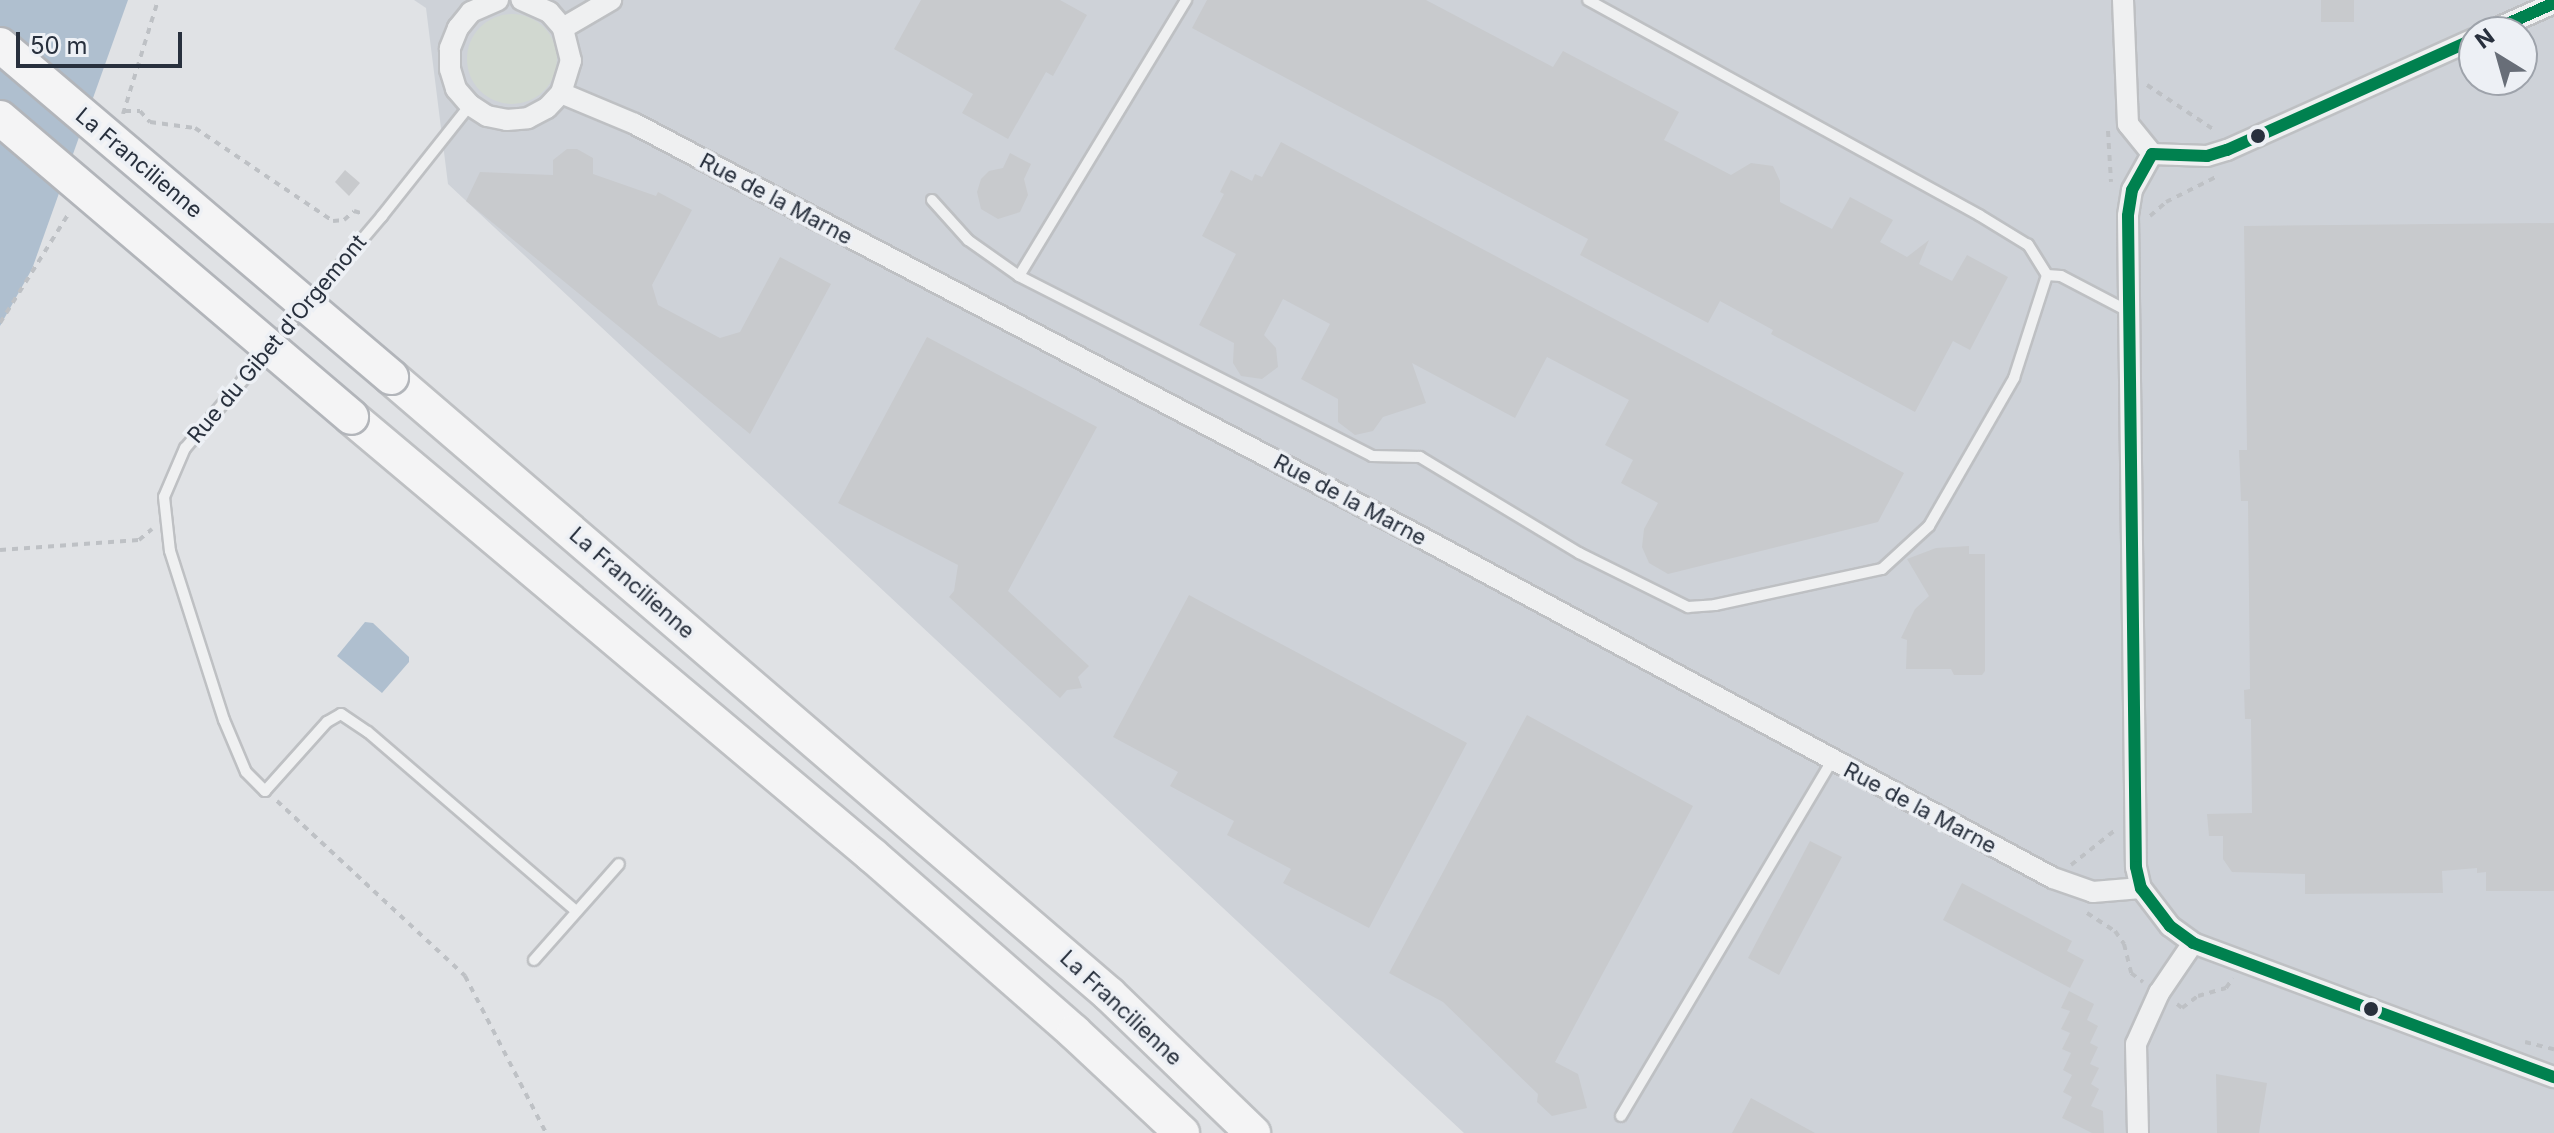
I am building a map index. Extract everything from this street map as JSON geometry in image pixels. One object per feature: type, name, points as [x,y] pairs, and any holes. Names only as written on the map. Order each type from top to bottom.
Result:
[{"type":"highway","name":"La Francilienne","points":[[0,45],[1110,995],[1253,1133]]},
{"type":"highway","points":[[0,118],[873,856],[1182,1133]]},
{"type":"street","points":[[498,0],[471,12],[458,28],[450,48],[450,69],[456,89],[470,105],[487,116],[507,120],[528,118],[547,108],[561,93],[571,61],[563,28],[549,12],[522,0]]},
{"type":"street","points":[[563,28],[611,0]]},
{"type":"street","points":[[2123,0],[2128,124],[2152,154],[2207,156],[2227,150],[2458,46]]},
{"type":"street","points":[[2525,16],[2554,3]]},
{"type":"street","name":"Rue de la Marne","points":[[561,93],[635,124],[1413,533],[2063,883],[2093,892],[2141,888]]},
{"type":"street","points":[[2152,154],[2132,190],[2128,216],[2136,867],[2141,888],[2170,926],[2193,943],[2554,1077]]},
{"type":"street","points":[[2138,1133],[2136,1044],[2159,993],[2193,943]]},
{"type":"lane","points":[[1019,276],[1186,0]]},
{"type":"lane","points":[[1588,0],[1979,215],[2028,245],[2047,275]]},
{"type":"lane","name":"Rue du Gibet d'Orgemont","points":[[265,791],[246,772],[224,720],[170,551],[164,497],[185,448],[382,216],[470,105]]},
{"type":"lane","points":[[932,200],[968,240],[1019,276],[1372,456],[1420,457],[1579,553],[1688,607],[1715,605],[1882,569],[1929,526],[2014,378],[2047,275]]},
{"type":"lane","points":[[2047,275],[2061,276],[2128,311]]},
{"type":"lane","points":[[265,791],[327,722],[341,714],[368,732],[576,911]]},
{"type":"lane","points":[[1621,1116],[1832,760]]},
{"type":"lane","points":[[534,960],[619,864]]},
{"type":"path","points":[[158,0],[125,111],[140,111],[150,122],[195,128],[333,221],[344,220],[354,211],[369,218],[382,216]]},
{"type":"path","points":[[0,323],[66,219]]},
{"type":"path","points":[[0,550],[139,540],[166,516]]},
{"type":"path","points":[[265,791],[465,976],[546,1133]]},
{"type":"shaded area","points":[[414,0],[2554,0],[2554,1133],[1464,1133],[448,184],[426,8]]},
{"type":"shaded area","points":[[503,14],[521,14],[537,21],[550,34],[557,50],[557,68],[550,84],[537,97],[521,104],[503,104],[487,97],[474,84],[467,68],[467,50],[474,34],[487,21]]},
{"type":"water","points":[[0,0],[128,0],[32,269],[0,326]]},
{"type":"water","points":[[365,622],[373,623],[409,657],[409,662],[382,693],[337,656]]},
{"type":"building","points":[[921,0],[1060,0],[1087,15],[1053,76],[1046,72],[1008,139],[962,113],[973,94],[894,49]]},
{"type":"building","points":[[1207,0],[1426,0],[1553,67],[1563,51],[1679,112],[1664,140],[1731,175],[1751,163],[1773,166],[1780,181],[1780,202],[1832,229],[1850,197],[1893,220],[1880,242],[1907,257],[1929,240],[1919,264],[1952,281],[1967,255],[2008,277],[1970,350],[1953,341],[1915,412],[1771,334],[1773,330],[1720,301],[1708,323],[1580,255],[1588,239],[1192,28]]},
{"type":"building","points":[[2321,0],[2354,0],[2354,22],[2321,22]]},
{"type":"building","points":[[1281,142],[1904,473],[1878,522],[1668,574],[1649,563],[1642,547],[1644,529],[1658,503],[1621,483],[1633,460],[1605,445],[1629,400],[1547,357],[1515,418],[1412,363],[1426,403],[1383,417],[1373,431],[1355,435],[1338,422],[1338,399],[1301,379],[1330,324],[1283,299],[1264,335],[1276,348],[1278,367],[1262,379],[1241,376],[1233,363],[1234,343],[1199,325],[1236,254],[1202,236],[1224,194],[1220,192],[1231,170],[1252,181],[1255,174],[1262,177]]},
{"type":"building","points":[[567,149],[577,149],[593,158],[593,174],[656,196],[658,192],[692,210],[652,285],[658,305],[720,338],[740,332],[780,257],[831,284],[750,434],[466,201],[480,172],[553,175],[553,160]]},
{"type":"building","points":[[1010,153],[1031,164],[1024,179],[1028,195],[1020,212],[998,219],[981,209],[977,192],[981,179],[989,171],[1003,168]]},
{"type":"building","points":[[345,170],[360,183],[349,196],[335,182]]},
{"type":"building","points":[[2554,223],[2554,891],[2486,891],[2486,872],[2477,873],[2477,868],[2442,871],[2443,893],[2305,894],[2305,874],[2232,872],[2223,859],[2223,836],[2209,836],[2207,814],[2252,813],[2251,719],[2245,719],[2244,690],[2250,689],[2248,501],[2241,501],[2239,450],[2247,450],[2244,226]]},
{"type":"building","points":[[927,337],[1097,427],[1008,591],[1089,666],[1078,677],[1082,688],[1067,690],[1060,698],[949,597],[954,591],[958,565],[838,503]]},
{"type":"building","points":[[1969,546],[1969,554],[1985,554],[1985,671],[1982,675],[1954,675],[1951,669],[1906,669],[1907,640],[1901,638],[1915,609],[1929,596],[1907,559],[1936,548]]},
{"type":"building","points":[[1189,595],[1467,743],[1369,928],[1283,883],[1291,869],[1227,835],[1234,821],[1170,786],[1178,772],[1113,737]]},
{"type":"building","points":[[1527,715],[1693,806],[1555,1062],[1578,1074],[1587,1108],[1552,1116],[1537,1102],[1538,1094],[1443,1002],[1389,973]]},
{"type":"building","points":[[1810,841],[1842,857],[1779,975],[1748,958]]},
{"type":"building","points":[[1962,883],[2072,941],[2067,951],[2084,960],[2070,988],[1943,920]]},
{"type":"building","points":[[2069,991],[2094,1004],[2087,1020],[2098,1026],[2090,1043],[2098,1047],[2090,1064],[2099,1068],[2091,1084],[2099,1089],[2091,1106],[2103,1111],[2104,1133],[2092,1133],[2062,1118],[2072,1097],[2063,1092],[2072,1075],[2063,1070],[2071,1053],[2062,1049],[2070,1033],[2061,1029],[2070,1011],[2061,1008]]},
{"type":"building","points":[[2216,1074],[2267,1083],[2259,1133],[2217,1133]]},
{"type":"building","points":[[1751,1098],[1815,1133],[1732,1133]]},
{"type":"transit line","points":[[2525,16],[2554,3]]},
{"type":"transit line","points":[[2152,154],[2207,156],[2227,150],[2458,46]]},
{"type":"transit line","points":[[2152,154],[2132,190],[2128,216],[2136,867],[2141,888],[2170,926],[2193,943],[2554,1077]]}]
